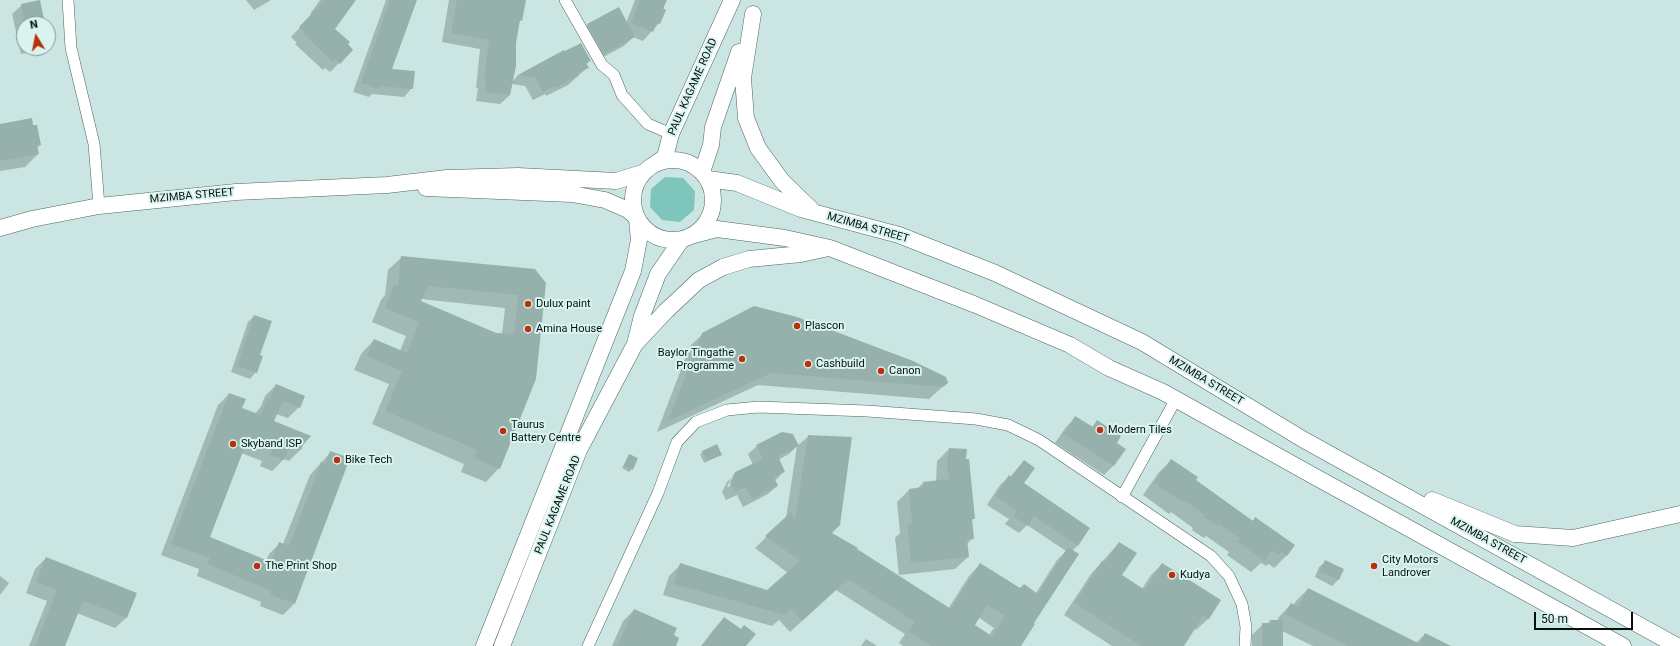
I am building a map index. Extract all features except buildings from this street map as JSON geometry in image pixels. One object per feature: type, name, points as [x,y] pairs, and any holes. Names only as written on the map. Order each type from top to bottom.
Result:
[{"type":"main road","name":"PAUL KAGAME ROAD","points":[[645,170],[665,158],[671,134],[732,0]]},
{"type":"main road","points":[[705,176],[713,127],[756,7]]},
{"type":"main road","points":[[756,7],[743,78],[746,118],[758,148],[782,181],[814,212]]},
{"type":"main road","points":[[387,185],[448,178],[518,176],[616,181],[645,170],[661,161],[676,159],[690,163],[705,176],[713,195],[712,212],[707,222],[699,230],[686,238]]},
{"type":"main road","points":[[484,646],[633,271],[639,240],[637,219],[633,210],[632,194],[634,187],[645,170]]},
{"type":"main road","name":"MZIMBA STREET","points":[[705,176],[737,183],[801,209],[900,235],[995,272],[1135,339],[1304,440],[1677,646]]},
{"type":"main road","name":"MZIMBA STREET","points":[[0,228],[32,219],[99,206],[236,192],[387,185]]},
{"type":"main road","points":[[387,185],[456,190],[572,194],[605,200],[628,210],[644,229],[653,235],[664,239],[686,238],[717,229],[785,238],[830,248],[976,305],[1070,345],[1109,368],[1163,392],[1623,646]]},
{"type":"main road","name":"PAUL KAGAME ROAD","points":[[502,646],[579,450],[635,344],[642,316],[658,274],[686,238]]},
{"type":"main road","points":[[635,344],[666,311],[699,280],[723,267],[749,259],[801,254],[830,248]]},
{"type":"main road","points":[[1363,473],[1514,534],[1573,538],[1680,514]]},
{"type":"street","points":[[68,0],[71,48],[94,144],[99,206]]},
{"type":"street","points":[[565,0],[602,65],[614,75],[622,95],[648,124],[671,134]]},
{"type":"street","points":[[1122,497],[1176,400]]},
{"type":"street","points":[[588,646],[658,494],[677,442],[696,422],[727,410],[758,406],[867,411],[976,419],[1008,425],[1039,440],[1211,556],[1229,576],[1242,604],[1246,627],[1245,646]]},
{"type":"green space","points":[[665,177],[683,178],[695,191],[694,210],[680,222],[662,220],[650,207],[651,189]]},
{"type":"place","name":"Dulux paint","points":[[528,304]]},
{"type":"place","name":"Plascon","points":[[797,326]]},
{"type":"place","name":"Amina House","points":[[528,329]]},
{"type":"place","name":"Baylor Tingathe Programme","points":[[742,359]]},
{"type":"place","name":"Cashbuild","points":[[808,364]]},
{"type":"place","name":"Canon","points":[[881,371]]},
{"type":"place","name":"Modern Tiles","points":[[1100,430]]},
{"type":"place","name":"Taurus Battery Centre","points":[[503,431]]},
{"type":"place","name":"Skyband ISP","points":[[233,444]]},
{"type":"place","name":"Bike Tech","points":[[337,460]]},
{"type":"place","name":"The Print Shop","points":[[257,566]]},
{"type":"place","name":"City Motors Landrover","points":[[1374,566]]},
{"type":"place","name":"Kudya","points":[[1172,575]]}]
